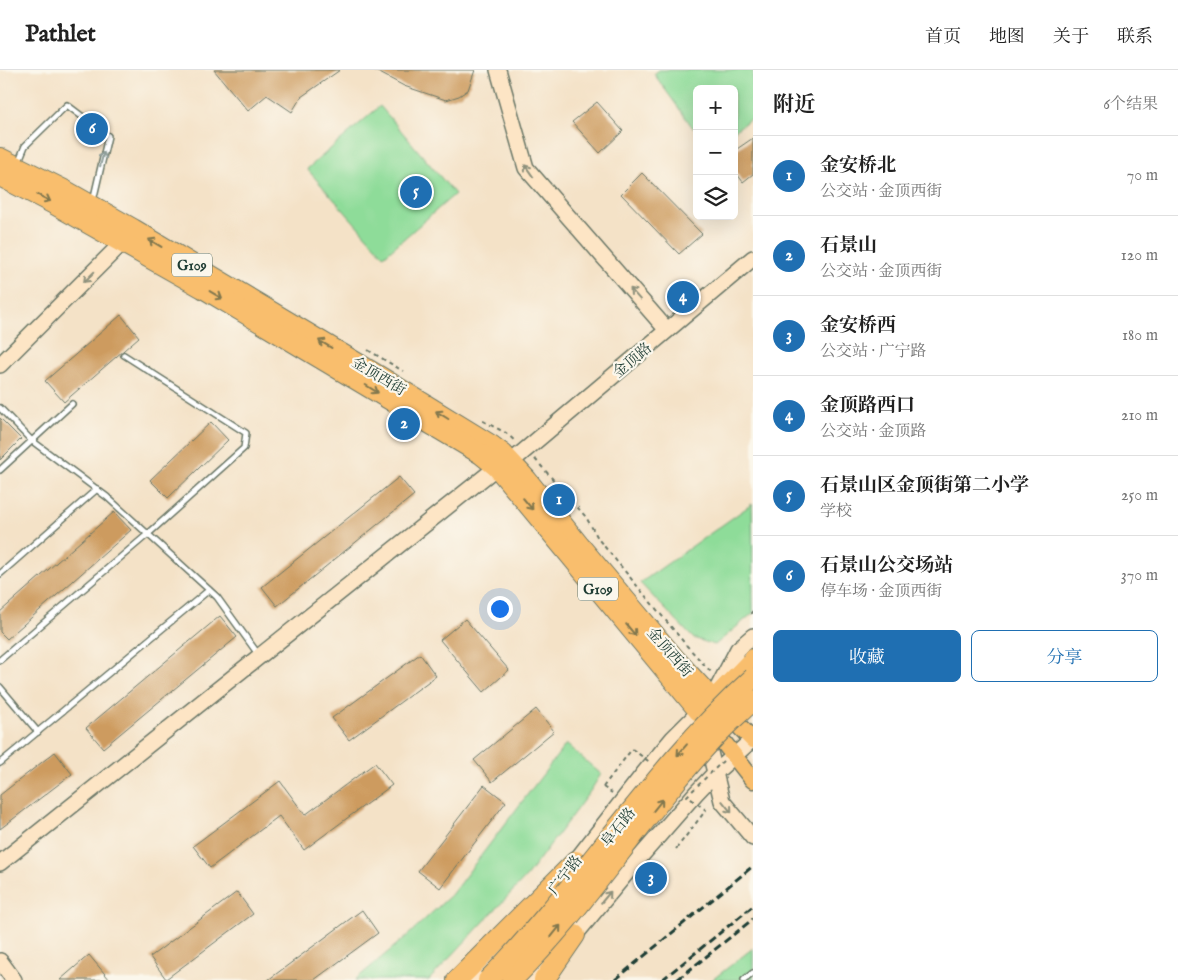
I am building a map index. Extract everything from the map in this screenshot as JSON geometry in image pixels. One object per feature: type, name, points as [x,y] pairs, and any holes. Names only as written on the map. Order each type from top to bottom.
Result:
[{"type":"highway","name":"金顶西街","points":[[7,171],[92,206],[491,445],[504,464],[670,652],[706,705]]},
{"type":"highway","name":"金顶西街","points":[[7,171],[481,454],[504,464]]},
{"type":"highway","name":"阜石路","points":[[488,980],[528,937],[662,773],[717,712],[753,678]]},
{"type":"highway","name":"阜石路","points":[[512,980],[546,944],[715,737],[753,700]]},
{"type":"highway","points":[[457,980],[576,860]]},
{"type":"highway","points":[[544,980],[575,935]]},
{"type":"main road","points":[[706,705],[753,657]]},
{"type":"main road","points":[[706,705],[730,693],[753,671]]},
{"type":"main road","points":[[706,705],[753,739]]},
{"type":"main road","points":[[706,705],[724,763],[753,780]]},
{"type":"street","points":[[498,70],[526,168],[667,330]]},
{"type":"street","points":[[0,365],[124,242]]},
{"type":"street","name":"金顶路","points":[[0,863],[504,464],[753,258]]},
{"type":"street","name":"广宁路","points":[[472,980],[544,902],[644,773],[673,738],[706,705],[738,648],[753,636]]},
{"type":"street","points":[[706,705],[724,763],[722,801],[753,838]]},
{"type":"street","points":[[528,980],[575,935],[634,864],[724,763],[753,739]]},
{"type":"street","points":[[0,961],[14,980]]},
{"type":"lane","points":[[7,171],[25,146],[67,105],[108,136],[95,186],[92,206]]},
{"type":"lane","points":[[0,660],[148,534],[244,448],[246,432],[124,355]]},
{"type":"lane","points":[[0,470],[72,404]]},
{"type":"lane","points":[[0,408],[31,440],[97,489],[217,597],[260,656]]},
{"type":"lane","points":[[0,574],[97,489]]},
{"type":"lane","points":[[0,763],[209,590]]},
{"type":"lane","points":[[0,687],[38,732]]},
{"type":"lane","points":[[744,980],[753,973]]},
{"type":"path","points":[[603,787],[632,748],[655,766]]},
{"type":"path","points":[[676,849],[706,810],[687,796],[724,763]]},
{"type":"green space","points":[[659,70],[753,70],[753,117],[738,128],[738,85],[693,85],[693,128],[654,74]]},
{"type":"green space","points":[[380,106],[455,194],[384,256],[307,169]]},
{"type":"green space","points":[[752,504],[753,613],[715,645],[693,638],[640,583]]},
{"type":"green space","points":[[566,744],[601,774],[526,877],[429,980],[355,980],[451,895]]},
{"type":"green space","points":[[753,948],[753,980],[712,980]]},
{"type":"building","points":[[214,70],[340,70],[301,97],[292,112],[267,95],[248,111]]},
{"type":"building","points":[[374,70],[475,70],[468,90],[459,96],[446,100],[404,86]]},
{"type":"building","points":[[597,102],[623,131],[600,153],[572,122]]},
{"type":"building","points":[[753,138],[753,174],[743,182],[738,175],[738,148]]},
{"type":"building","points":[[642,173],[702,234],[679,254],[621,194]]},
{"type":"building","points":[[121,315],[139,337],[64,402],[45,381]]},
{"type":"building","points":[[0,418],[21,439],[0,460]]},
{"type":"building","points":[[211,422],[228,440],[168,498],[150,480]]},
{"type":"building","points":[[399,477],[414,495],[277,606],[262,587]]},
{"type":"building","points":[[114,512],[131,530],[7,639],[0,632],[0,612]]},
{"type":"building","points":[[220,616],[237,637],[103,748],[86,728]]},
{"type":"building","points":[[465,619],[509,670],[484,692],[440,640]]},
{"type":"building","points":[[420,654],[436,676],[349,740],[332,718]]},
{"type":"building","points":[[536,709],[554,731],[492,782],[474,760]]},
{"type":"building","points":[[55,752],[72,774],[0,829],[0,795]]},
{"type":"building","points":[[375,763],[392,785],[304,850],[279,816],[210,868],[193,846],[280,781],[305,815]]},
{"type":"building","points":[[484,785],[506,802],[440,888],[418,871]]},
{"type":"building","points":[[237,892],[253,914],[166,979],[150,957]]},
{"type":"building","points":[[362,910],[378,933],[314,980],[268,980]]},
{"type":"building","points":[[89,955],[110,980],[60,980]]},
{"type":"railway","points":[[615,980],[753,866]]},
{"type":"railway","points":[[662,980],[753,906]]},
{"type":"railway","points":[[677,980],[753,919]]},
{"type":"place","name":"石景山公交场站","points":[[92,129]]},
{"type":"place","name":"石景山区金顶街第二小学","points":[[416,192]]},
{"type":"place","name":"金顶路西口","points":[[683,297]]},
{"type":"place","name":"石景山","points":[[404,424]]},
{"type":"place","name":"金安桥北","points":[[559,500]]},
{"type":"place","name":"金安桥西","points":[[651,878]]}]
